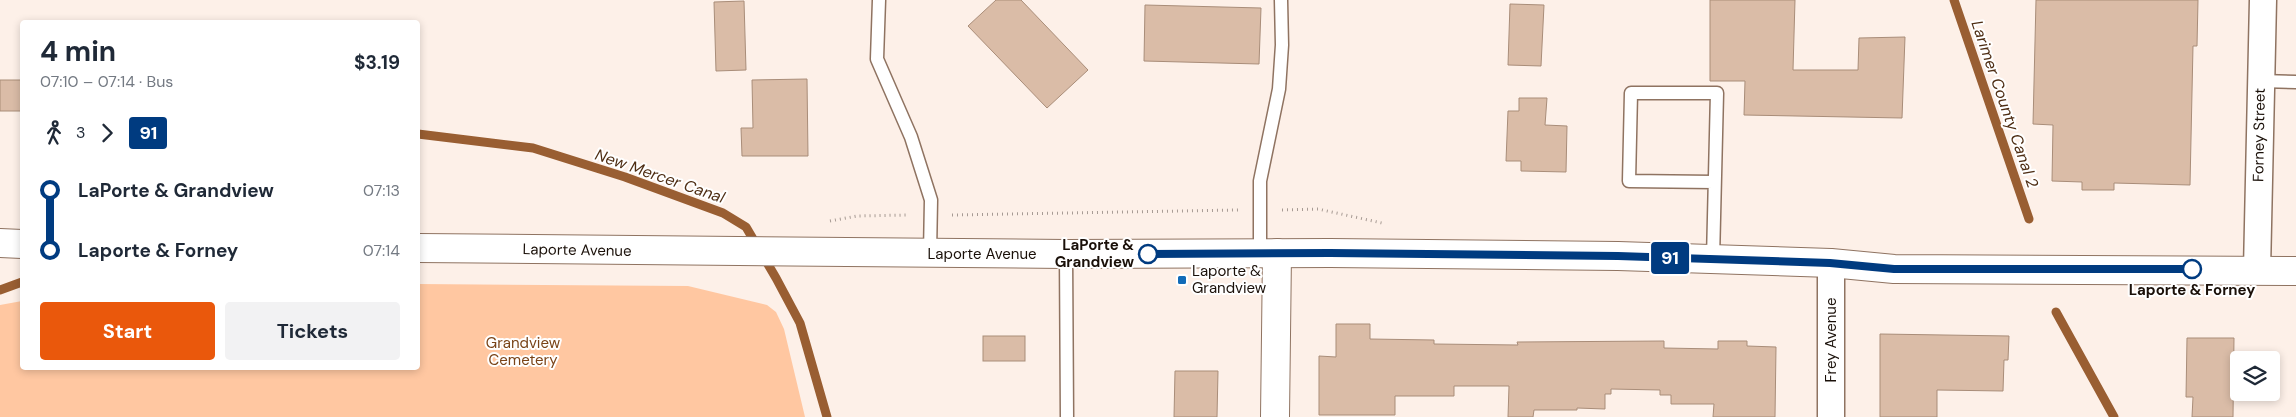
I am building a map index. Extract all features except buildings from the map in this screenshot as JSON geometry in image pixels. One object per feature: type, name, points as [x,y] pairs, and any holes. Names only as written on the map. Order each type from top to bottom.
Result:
[{"type":"street","name":"Forney Street","points":[[2257,270],[2263,0]]},
{"type":"street","points":[[0,243],[20,244]]},
{"type":"street","name":"Laporte Avenue","points":[[420,248],[733,252],[1618,256],[1830,263],[1894,269],[2296,270]]},
{"type":"street","points":[[1268,253],[1275,417]]},
{"type":"street","name":"Frey Avenue","points":[[1830,263],[1831,417]]},
{"type":"lane","points":[[879,0],[878,59],[911,137],[931,200],[930,253]]},
{"type":"lane","points":[[1268,253],[1260,211],[1260,181],[1279,89],[1282,45],[1281,0]]},
{"type":"lane","points":[[2260,81],[2296,82]]},
{"type":"lane","points":[[1713,259],[1717,93],[1630,92],[1629,181],[1714,182]]},
{"type":"lane","points":[[1066,254],[1067,417]]},
{"type":"path","points":[[827,222],[857,216],[1318,209],[1387,224]]},
{"type":"green space","name":"Grandview Cemetery","points":[[420,284],[688,286],[767,305],[776,312],[784,329],[805,417],[0,417],[0,305],[20,301],[20,370],[420,370]]},
{"type":"waterway","name":"Larimer County Canal 2","points":[[1954,0],[2029,219]]},
{"type":"waterway","name":"New Mercer Canal","points":[[420,134],[533,148],[625,177],[723,213],[746,227],[800,323],[827,417]]},
{"type":"waterway","name":"New Mercer Canal","points":[[0,290],[20,283]]},
{"type":"waterway","name":"Larimer County Canal 2","points":[[2056,312],[2114,417]]},
{"type":"bus line","name":"91","points":[[1148,254],[1330,253],[1618,256],[1830,263],[1894,269],[2192,269]]},
{"type":"place","name":"LaPorte & Grandview","points":[[1148,254]]},
{"type":"place","name":"Laporte & Forney","points":[[2192,269]]},
{"type":"place","name":"Laporte & Grandview","points":[[1182,280]]}]
